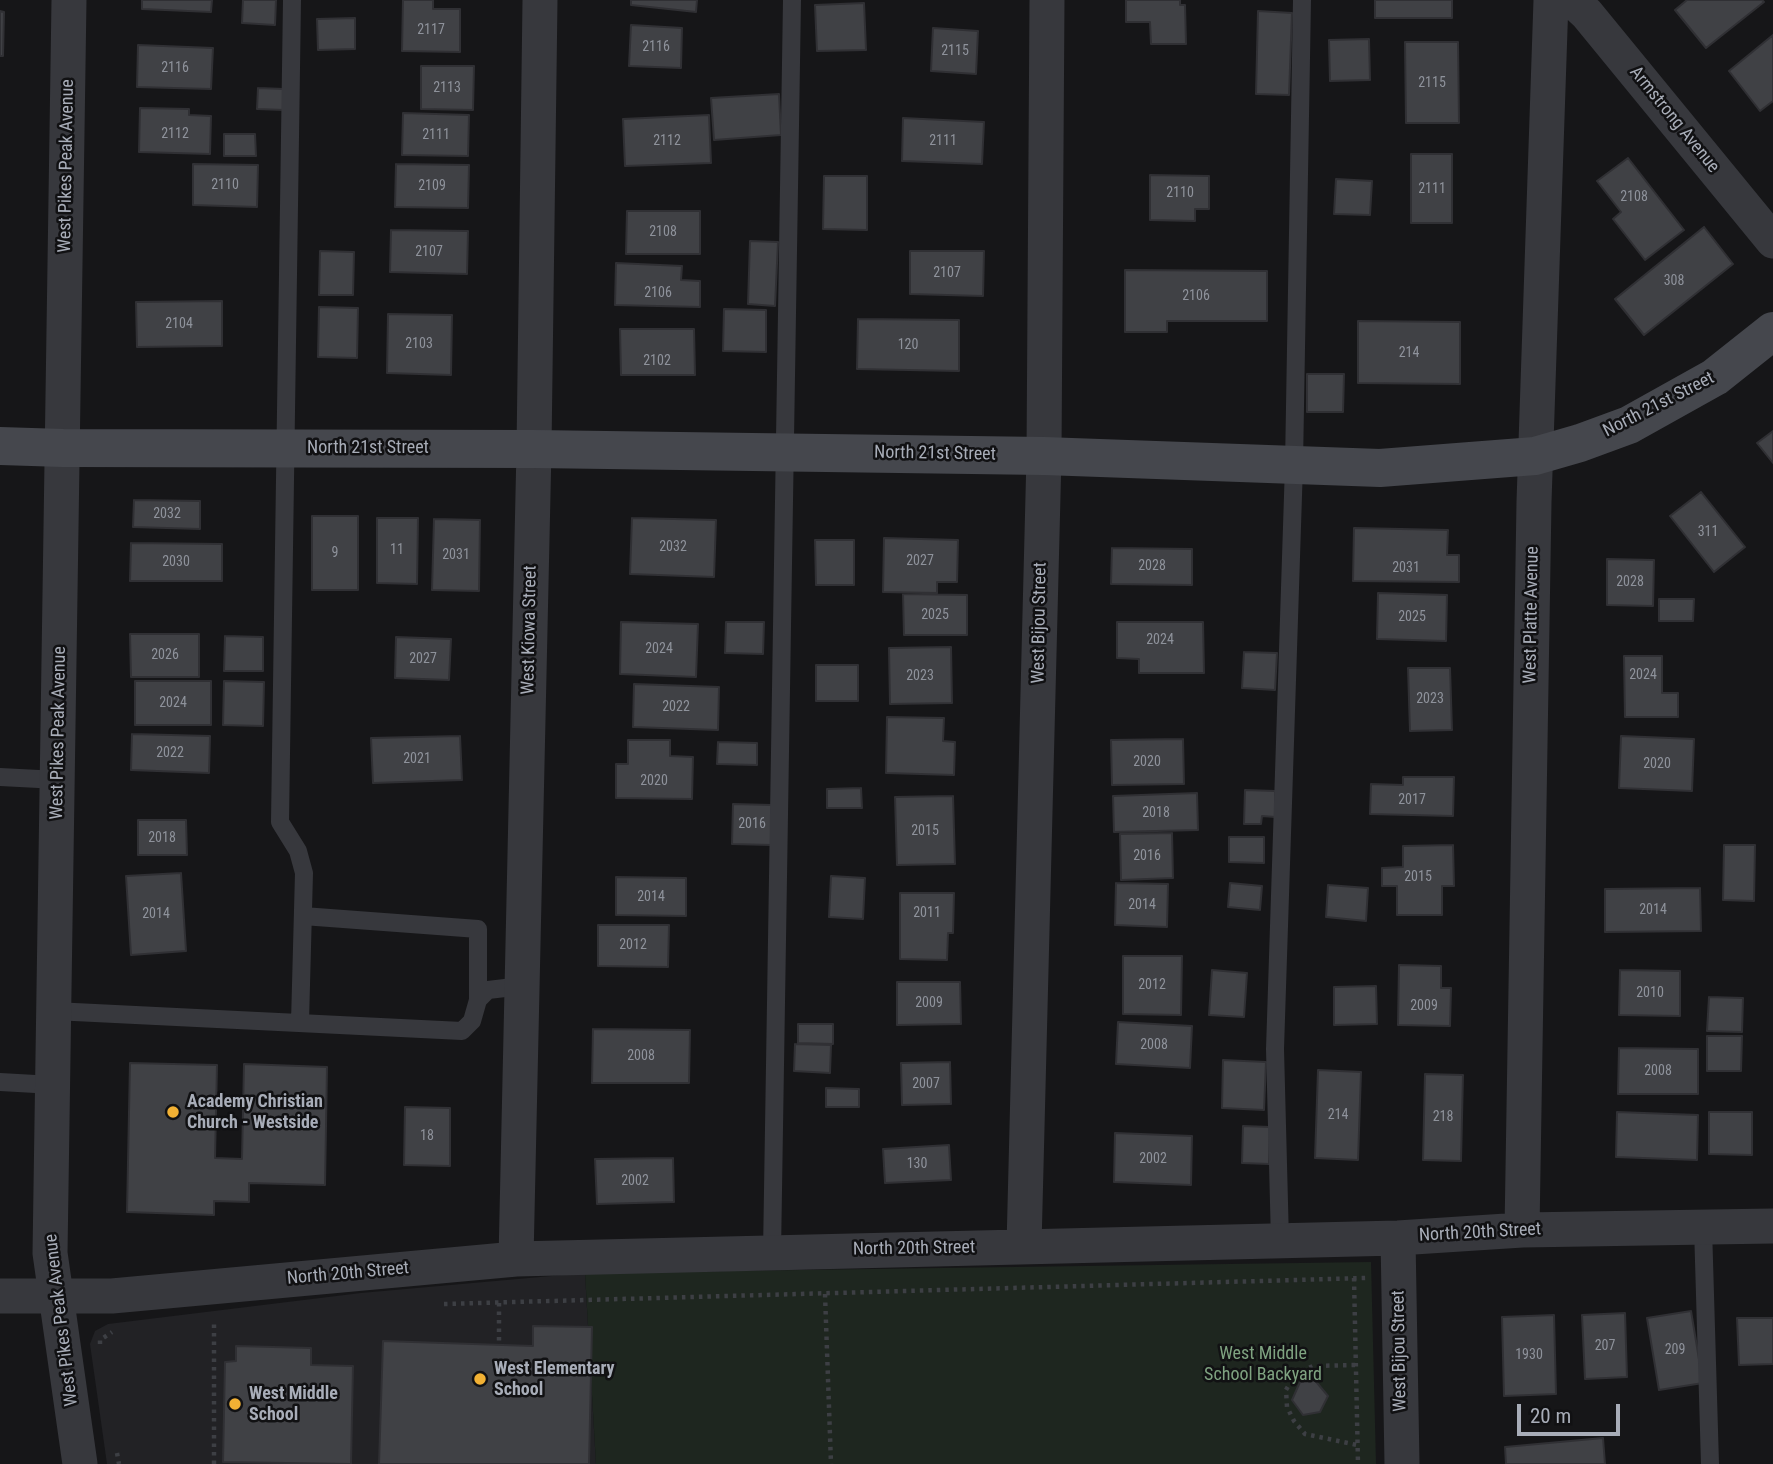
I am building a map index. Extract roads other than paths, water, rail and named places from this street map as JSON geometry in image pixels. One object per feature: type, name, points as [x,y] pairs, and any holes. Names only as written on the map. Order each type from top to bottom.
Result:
[{"type":"main road","name":"North 21st Street","points":[[0,446],[783,452],[1044,456],[1380,467],[1535,456],[1580,443],[1617,429],[1715,377],[1773,331]]},
{"type":"street","name":"West Pikes Peak Avenue","points":[[69,0],[50,1254],[80,1464]]},
{"type":"street","name":"West Kiowa Street","points":[[516,1259],[534,449],[540,0]]},
{"type":"street","name":"West Bijou Street","points":[[1024,1247],[1044,456],[1047,0]]},
{"type":"street","name":"West Platte Avenue","points":[[1522,1230],[1535,456],[1551,0]]},
{"type":"street","name":"Armstrong Avenue","points":[[1572,0],[1587,14],[1773,241]]},
{"type":"street","name":"North 20th Street","points":[[0,1296],[112,1296],[516,1259],[1398,1238],[1522,1230],[1773,1226]]},
{"type":"street","name":"West Bijou Street","points":[[1398,1238],[1402,1464]]},
{"type":"lane","points":[[292,0],[279,822],[298,851],[304,873],[300,1023]]},
{"type":"lane","points":[[772,1253],[792,0]]},
{"type":"lane","points":[[1280,1241],[1275,1049],[1294,465],[1302,0]]},
{"type":"lane","points":[[0,777],[58,780]]},
{"type":"lane","points":[[54,1011],[462,1031],[472,1021],[478,1000],[478,929],[303,916]]},
{"type":"lane","points":[[478,1000],[488,990],[522,986]]},
{"type":"lane","points":[[0,1082],[53,1085]]},
{"type":"lane","points":[[1703,1227],[1710,1464]]},
{"type":"place","name":"Academy Christian Church - Westside","points":[[173,1112]]},
{"type":"place","name":"West Elementary School","points":[[480,1379]]},
{"type":"place","name":"West Middle School","points":[[235,1404]]},
{"type":"park label","name":"West Middle School Backyard","points":[[1263,1364]]}]
